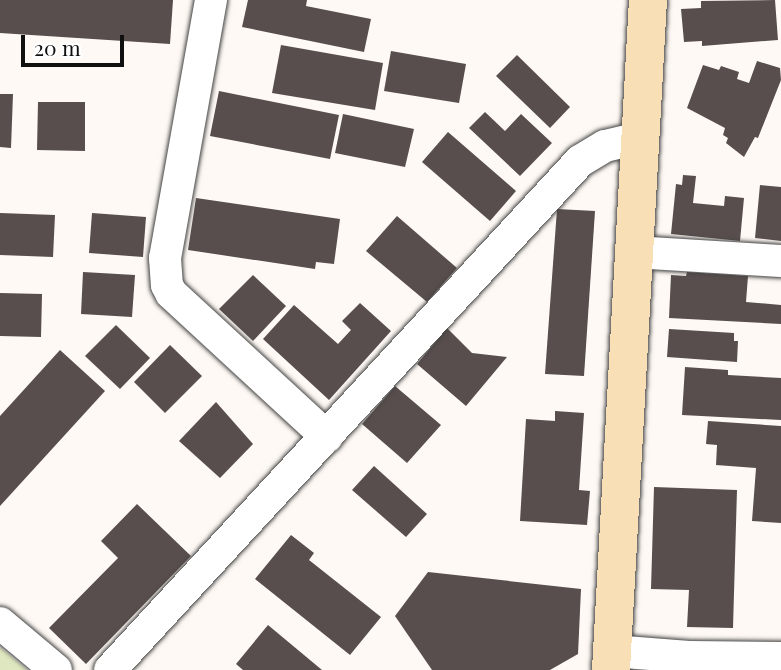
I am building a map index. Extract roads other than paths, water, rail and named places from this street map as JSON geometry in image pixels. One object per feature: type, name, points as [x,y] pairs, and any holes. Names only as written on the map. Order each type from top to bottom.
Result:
[{"type":"street","points":[[211,0],[165,258],[167,285],[171,293],[327,438]]},
{"type":"street","points":[[648,0],[611,661],[689,657],[781,657]]},
{"type":"street","points":[[110,670],[580,161],[605,146],[640,138]]},
{"type":"street","points":[[633,252],[781,261]]},
{"type":"street","points":[[0,623],[56,670]]}]
